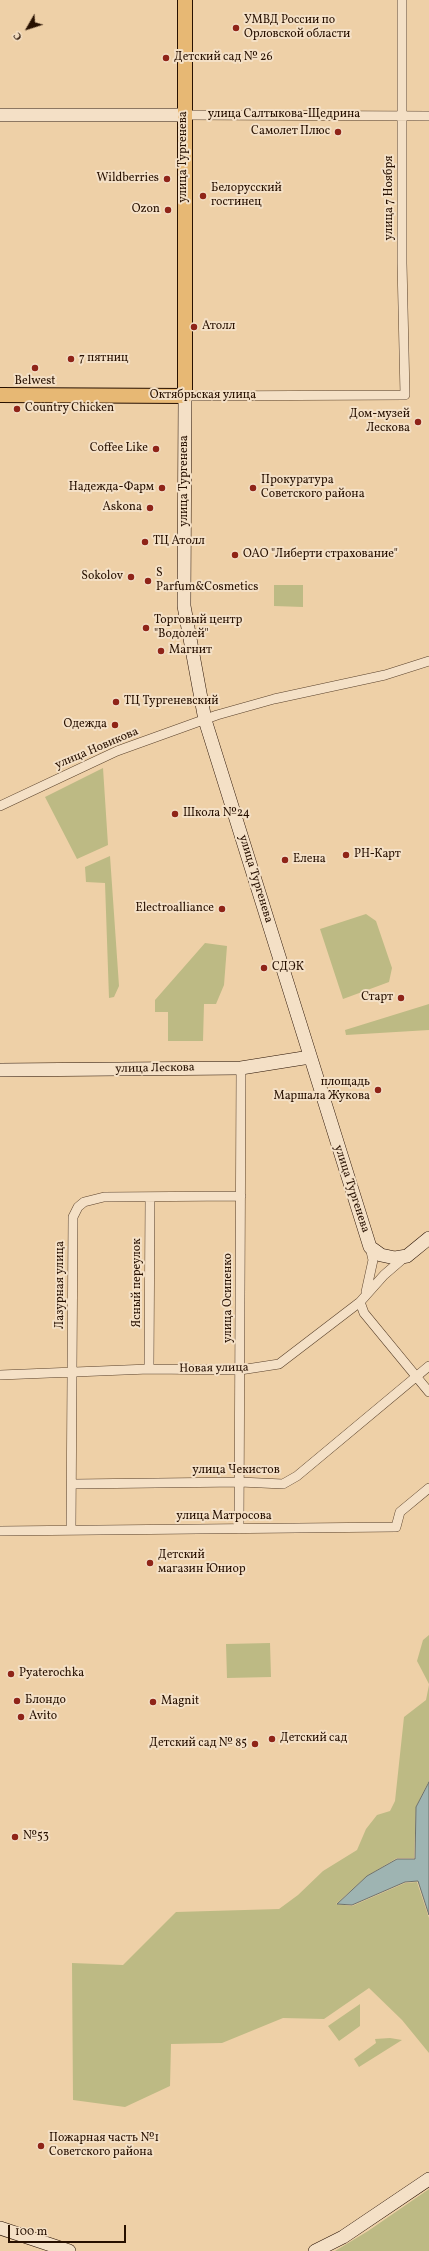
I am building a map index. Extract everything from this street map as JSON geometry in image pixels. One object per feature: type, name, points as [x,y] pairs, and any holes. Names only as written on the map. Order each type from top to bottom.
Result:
[{"type":"main road","name":"улица Тургенева","points":[[185,0],[184,606],[205,720],[370,1247]]},
{"type":"main road","name":"улица Салтыкова-Щедрина","points":[[0,115],[184,115]]},
{"type":"main road","name":"Октябрьская улица","points":[[0,395],[185,396]]},
{"type":"main road","name":"улица Лескова","points":[[0,1070],[241,1068],[310,1057]]},
{"type":"main road","name":"Новая улица","points":[[407,1256],[429,1238]]},
{"type":"main road","points":[[370,1247],[388,1257],[407,1256]]},
{"type":"main road","points":[[315,2251],[343,2236],[429,2179]]},
{"type":"main road","points":[[0,2228],[69,2251]]},
{"type":"street","name":"улица 7 Ноября","points":[[402,0],[401,116],[405,395]]},
{"type":"street","name":"улица Салтыкова-Щедрина","points":[[184,115],[429,116]]},
{"type":"street","name":"Октябрьская улица","points":[[185,396],[405,395]]},
{"type":"street","name":"улица Новикова","points":[[0,806],[116,751],[205,720],[274,699],[385,675],[429,661]]},
{"type":"street","name":"улица Осипенко","points":[[239,1529],[241,1068]]},
{"type":"street","name":"Лазурная улица","points":[[72,1530],[73,1217],[78,1207],[94,1198],[241,1196]]},
{"type":"street","name":"Ясный переулок","points":[[149,1369],[150,1197]]},
{"type":"street","points":[[366,1293],[373,1260],[370,1247]]},
{"type":"street","name":"Новая улица","points":[[0,1375],[149,1369],[240,1370],[279,1364],[360,1302],[366,1293],[407,1256]]},
{"type":"street","points":[[360,1302],[364,1313],[429,1392]]},
{"type":"street","name":"улица Чекистов","points":[[73,1484],[240,1482],[283,1484],[297,1476],[429,1366]]},
{"type":"street","name":"улица Матросова","points":[[0,1532],[396,1527],[400,1512],[429,1488]]},
{"type":"shaded area","points":[[274,585],[303,585],[303,607],[274,606]]},
{"type":"shaded area","points":[[103,768],[108,845],[77,859],[45,797]]},
{"type":"shaded area","points":[[110,856],[119,986],[114,997],[109,998],[105,883],[86,882],[85,867]]},
{"type":"shaded area","points":[[366,914],[376,921],[392,968],[389,982],[343,999],[320,929]]},
{"type":"shaded area","points":[[205,943],[227,946],[224,985],[216,1004],[204,1004],[203,1041],[168,1041],[168,1012],[155,1012],[155,1000]]},
{"type":"shaded area","points":[[429,1004],[429,1030],[346,1035],[345,1030]]},
{"type":"shaded area","points":[[429,1635],[429,1684],[417,1661],[423,1640]]},
{"type":"shaded area","points":[[270,1643],[271,1677],[227,1678],[226,1644]]},
{"type":"shaded area","points":[[429,1685],[429,1781],[416,1807],[414,1858],[397,1858],[367,1876],[336,1904],[352,1906],[405,1883],[417,1882],[429,1918],[429,2053],[402,2020],[369,1988],[324,2019],[283,2018],[222,2043],[171,2044],[170,2086],[125,2107],[73,2100],[72,1963],[123,1965],[176,1912],[279,1909],[298,1895],[323,1871],[357,1850],[366,1829],[377,1815],[390,1811],[395,1801],[404,1717],[426,1700]]},
{"type":"shaded area","points":[[360,2004],[360,2026],[339,2041],[328,2026]]},
{"type":"shaded area","points":[[390,2038],[402,2040],[359,2067],[354,2059],[376,2043],[375,2039]]},
{"type":"shaded area","points":[[429,2189],[429,2251],[335,2251],[368,2231]]},
{"type":"water","points":[[429,1782],[429,1915],[418,1881],[405,1882],[352,1905],[337,1904],[367,1876],[397,1859],[415,1859],[416,1807]]},
{"type":"place","name":"УМВД России по Орловской области","points":[[236,28]]},
{"type":"place","name":"Детский сад № 26","points":[[166,58]]},
{"type":"place","name":"Самолет Плюс","points":[[338,132]]},
{"type":"place","name":"Wildberries","points":[[167,179]]},
{"type":"place","name":"Белорусский гостинец","points":[[203,196]]},
{"type":"place","name":"Ozon","points":[[168,210]]},
{"type":"place","name":"Атолл","points":[[194,327]]},
{"type":"place","name":"7 пятниц","points":[[71,359]]},
{"type":"place","name":"Belwest","points":[[35,368]]},
{"type":"place","name":"Country Chicken","points":[[17,409]]},
{"type":"place","name":"Дом-музей Лескова","points":[[418,422]]},
{"type":"place","name":"Coffee Like","points":[[156,449]]},
{"type":"place","name":"Надежда-Фарм","points":[[162,488]]},
{"type":"place","name":"Прокуратура Советского района","points":[[253,488]]},
{"type":"place","name":"Askona","points":[[150,508]]},
{"type":"place","name":"ТЦ Атолл","points":[[145,542]]},
{"type":"place","name":"ОАО \"Либерти страхование\"","points":[[235,555]]},
{"type":"place","name":"Sokolov","points":[[131,577]]},
{"type":"place","name":"S Parfum&Cosmetics","points":[[148,581]]},
{"type":"place","name":"Торговый центр \"Водолей\"","points":[[146,628]]},
{"type":"place","name":"Магнит","points":[[161,651]]},
{"type":"place","name":"ТЦ Тургеневский","points":[[116,702]]},
{"type":"place","name":"Одежда","points":[[115,725]]},
{"type":"place","name":"Школа №24","points":[[175,814]]},
{"type":"place","name":"РН-Карт","points":[[346,855]]},
{"type":"place","name":"Елена","points":[[285,860]]},
{"type":"place","name":"Electroalliance","points":[[222,909]]},
{"type":"place","name":"СДЭК","points":[[264,968]]},
{"type":"place","name":"Старт","points":[[401,998]]},
{"type":"place","name":"площадь Маршала Жукова","points":[[378,1090]]},
{"type":"place","name":"Детский магазин Юниор","points":[[150,1563]]},
{"type":"place","name":"Pyaterochka","points":[[11,1674]]},
{"type":"place","name":"Блондо","points":[[17,1701]]},
{"type":"place","name":"Magnit","points":[[153,1702]]},
{"type":"place","name":"Avito","points":[[21,1717]]},
{"type":"place","name":"Детский сад","points":[[272,1739]]},
{"type":"place","name":"Детский сад № 85","points":[[255,1744]]},
{"type":"place","name":"№53","points":[[15,1837]]},
{"type":"place","name":"Пожарная часть №1 Советского района","points":[[41,2146]]}]
